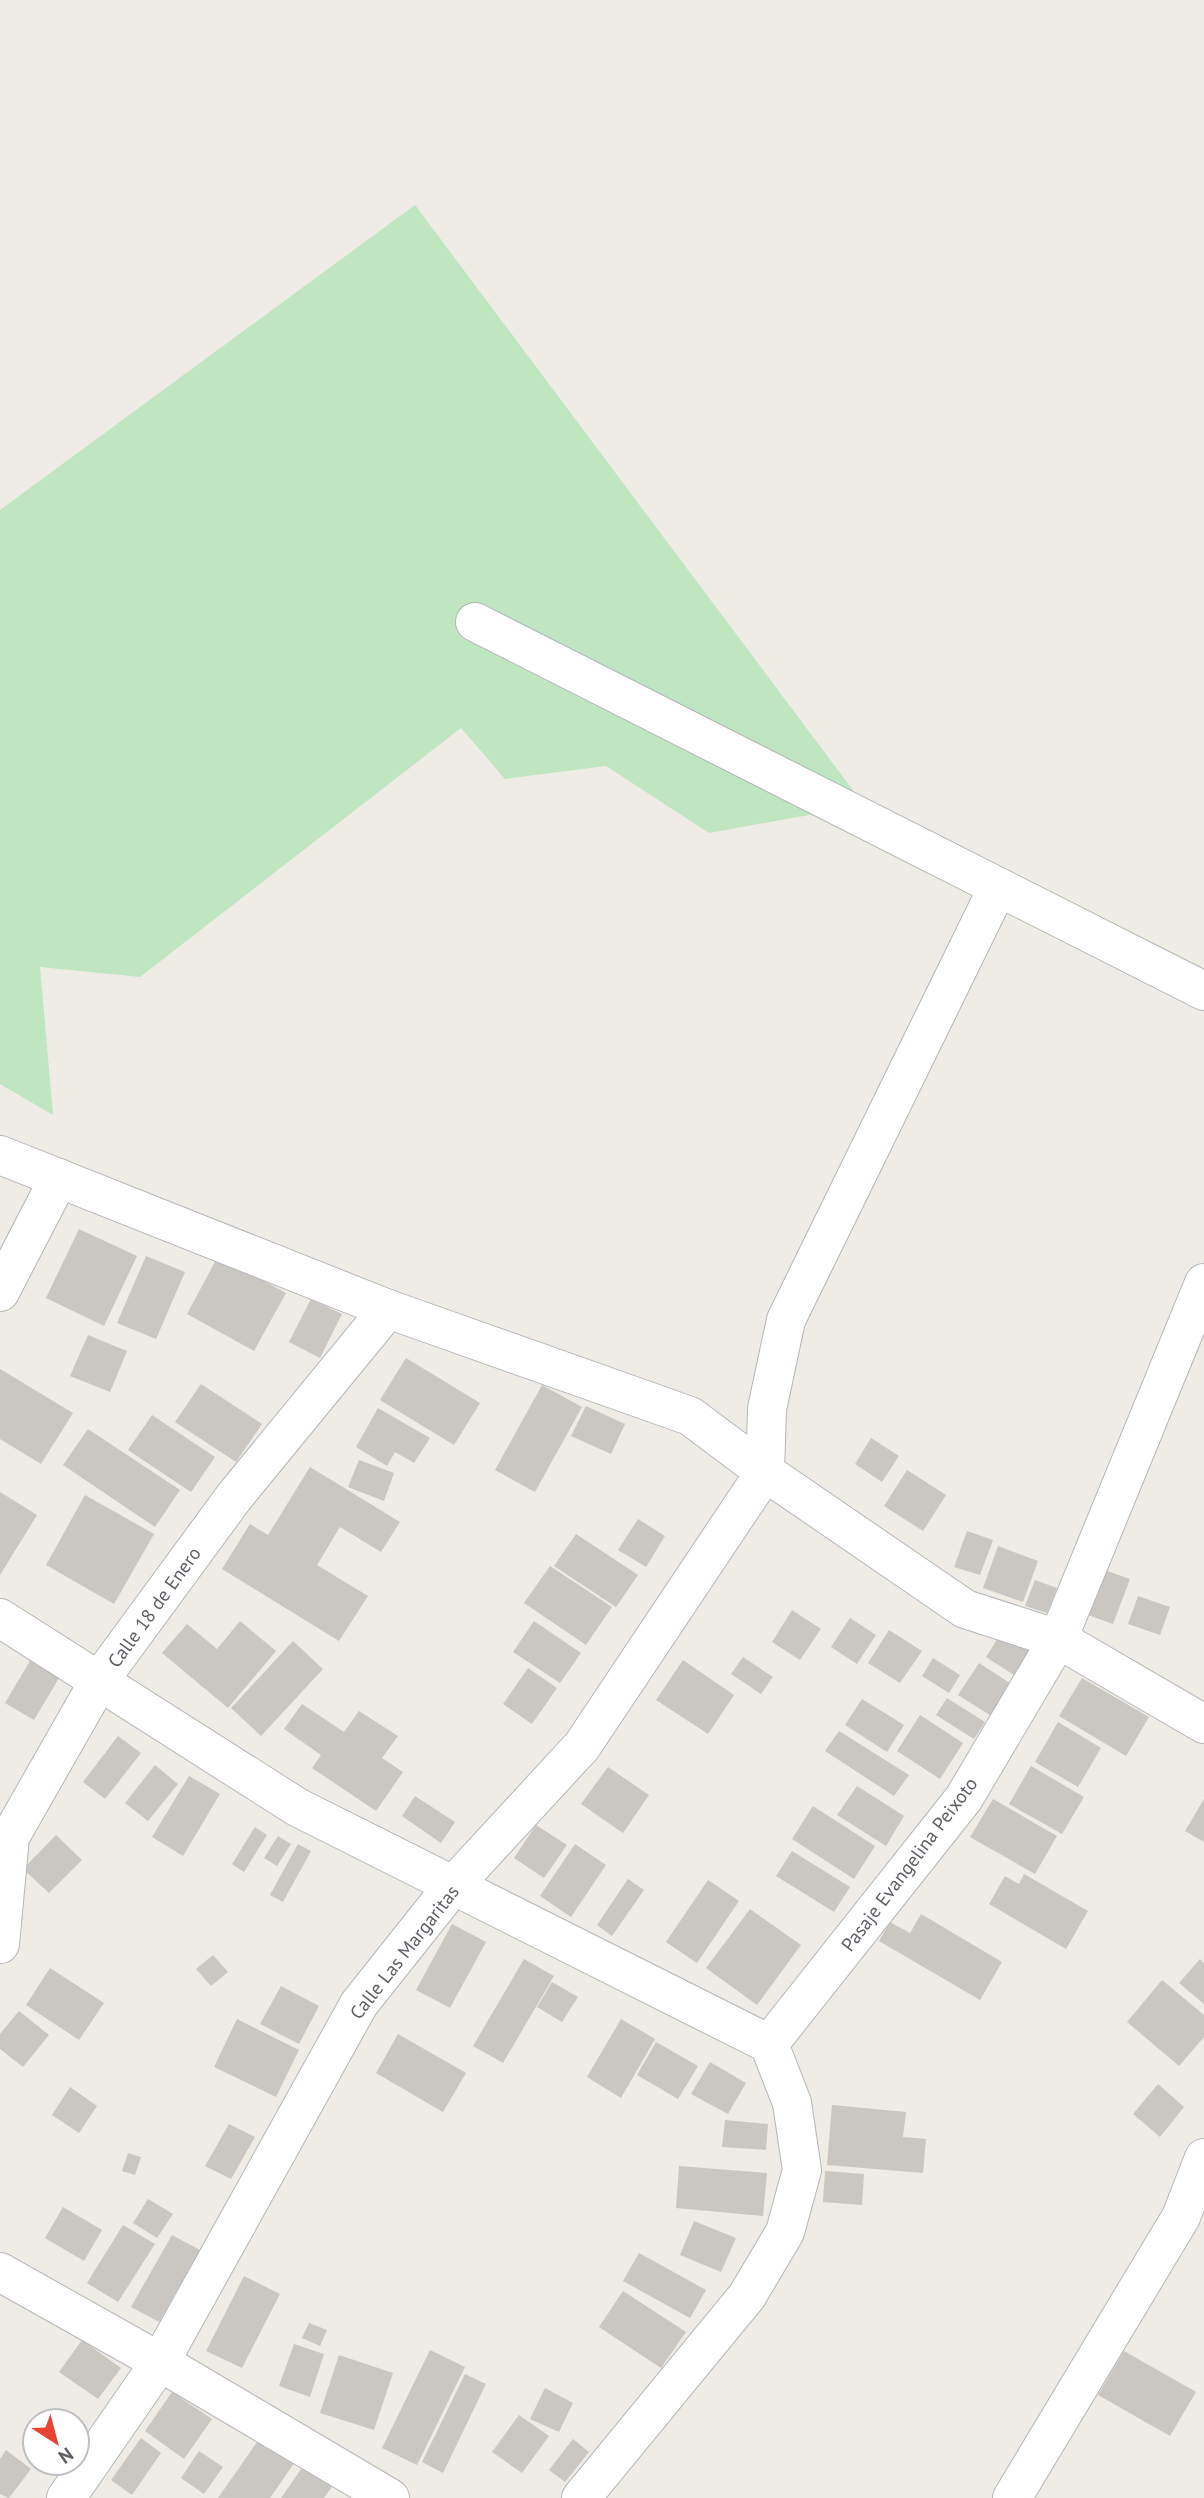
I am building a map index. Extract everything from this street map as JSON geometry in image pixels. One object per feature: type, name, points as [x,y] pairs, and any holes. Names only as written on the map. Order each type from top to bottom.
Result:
[{"type":"street","points":[[475,622],[1204,991]]},
{"type":"street","points":[[765,1472],[767,1409],[786,1320],[998,887]]},
{"type":"street","points":[[0,1155],[388,1309],[690,1416],[765,1472],[965,1609],[1058,1639],[1204,1724]]},
{"type":"street","points":[[0,1292],[59,1178]]},
{"type":"street","name":"Pasaje Evangelina Peixoto","points":[[769,2044],[964,1798],[1058,1639],[1204,1283]]},
{"type":"street","name":"Calle 18 de Enero","points":[[0,1944],[10,1837],[99,1681],[234,1497],[388,1309]]},
{"type":"street","name":"Calle Las Margaritas","points":[[66,2498],[160,2362],[359,2004],[452,1887],[582,1746],[765,1472]]},
{"type":"street","points":[[0,1618],[297,1807],[769,2044],[792,2103],[802,2170],[785,2232],[747,2296],[581,2498]]},
{"type":"street","points":[[1012,2498],[1181,2217],[1204,2158]]},
{"type":"street","points":[[0,2272],[160,2362],[390,2498]]},
{"type":"green space","points":[[415,205],[864,805],[709,833],[606,766],[505,779],[461,728],[140,977],[40,967],[53,1115],[0,1084],[0,510]]},
{"type":"building","points":[[79,1229],[137,1256],[104,1326],[46,1298]]},
{"type":"building","points":[[146,1256],[185,1272],[156,1339],[117,1323]]},
{"type":"building","points":[[218,1256],[286,1293],[254,1351],[187,1314]]},
{"type":"building","points":[[311,1299],[342,1314],[320,1358],[289,1342]]},
{"type":"building","points":[[88,1335],[127,1351],[110,1392],[70,1376]]},
{"type":"building","points":[[406,1358],[480,1403],[454,1445],[380,1400]]},
{"type":"building","points":[[0,1369],[73,1413],[41,1464],[0,1439]]},
{"type":"building","points":[[201,1384],[262,1424],[236,1462],[175,1422]]},
{"type":"building","points":[[542,1385],[582,1407],[535,1492],[495,1470]]},
{"type":"building","points":[[586,1406],[625,1424],[611,1454],[571,1436]]},
{"type":"building","points":[[378,1408],[430,1438],[414,1463],[395,1452],[387,1466],[356,1447]]},
{"type":"building","points":[[152,1415],[215,1457],[191,1492],[128,1450]]},
{"type":"building","points":[[88,1429],[180,1490],[155,1527],[63,1465]]},
{"type":"building","points":[[871,1438],[899,1456],[882,1482],[855,1464]]},
{"type":"building","points":[[359,1460],[394,1473],[384,1501],[348,1487]]},
{"type":"building","points":[[310,1467],[400,1522],[381,1552],[340,1527],[317,1565],[368,1596],[339,1641],[222,1569],[250,1524],[268,1535]]},
{"type":"building","points":[[907,1470],[946,1495],[923,1531],[884,1506]]},
{"type":"building","points":[[0,1492],[37,1515],[0,1575]]},
{"type":"building","points":[[85,1495],[154,1534],[114,1604],[46,1565]]},
{"type":"building","points":[[638,1519],[665,1536],[646,1567],[618,1550]]},
{"type":"building","points":[[967,1531],[993,1540],[980,1575],[954,1567]]},
{"type":"building","points":[[576,1534],[638,1575],[616,1607],[554,1566]]},
{"type":"building","points":[[998,1546],[1038,1561],[1023,1602],[983,1588]]},
{"type":"building","points":[[550,1566],[612,1607],[586,1645],[524,1603]]},
{"type":"building","points":[[1093,1566],[1130,1579],[1113,1624],[1077,1611]]},
{"type":"building","points":[[1035,1580],[1057,1588],[1047,1613],[1025,1606]]},
{"type":"building","points":[[1138,1596],[1170,1607],[1160,1635],[1128,1624]]},
{"type":"building","points":[[792,1610],[821,1629],[800,1660],[772,1642]]},
{"type":"building","points":[[850,1618],[876,1635],[857,1664],[831,1647]]},
{"type":"building","points":[[240,1621],[276,1651],[228,1708],[162,1653],[187,1624],[217,1649]]},
{"type":"building","points":[[534,1621],[581,1653],[560,1683],[513,1652]]},
{"type":"building","points":[[889,1630],[922,1651],[900,1683],[868,1663]]},
{"type":"building","points":[[1003,1630],[1034,1650],[1017,1677],[986,1657]]},
{"type":"building","points":[[293,1641],[323,1669],[261,1736],[231,1708]]},
{"type":"building","points":[[743,1657],[773,1677],[761,1694],[731,1674]]},
{"type":"building","points":[[933,1658],[960,1675],[949,1693],[922,1676]]},
{"type":"building","points":[[683,1660],[734,1695],[708,1734],[656,1700]]},
{"type":"building","points":[[30,1661],[59,1678],[34,1720],[5,1703]]},
{"type":"building","points":[[979,1663],[1013,1685],[993,1717],[958,1695]]},
{"type":"building","points":[[528,1668],[557,1688],[532,1724],[503,1704]]},
{"type":"building","points":[[1082,1678],[1149,1717],[1126,1756],[1059,1716]]},
{"type":"building","points":[[947,1698],[985,1722],[974,1739],[936,1715]]},
{"type":"building","points":[[862,1699],[904,1725],[887,1752],[845,1725]]},
{"type":"building","points":[[302,1704],[344,1732],[359,1711],[398,1736],[382,1758],[403,1772],[376,1811],[312,1768],[321,1755],[284,1729]]},
{"type":"building","points":[[920,1715],[963,1743],[940,1779],[897,1751]]},
{"type":"building","points":[[1058,1722],[1101,1748],[1078,1787],[1035,1762]]},
{"type":"building","points":[[839,1731],[909,1775],[894,1796],[825,1751]]},
{"type":"building","points":[[118,1736],[141,1753],[105,1799],[83,1782]]},
{"type":"building","points":[[155,1765],[178,1784],[148,1821],[125,1803]]},
{"type":"building","points":[[1031,1766],[1084,1797],[1062,1834],[1009,1804]]},
{"type":"building","points":[[608,1767],[649,1795],[623,1833],[581,1804]]},
{"type":"building","points":[[189,1776],[220,1794],[183,1856],[152,1837]]},
{"type":"building","points":[[857,1786],[904,1816],[886,1846],[837,1815]]},
{"type":"building","points":[[415,1796],[455,1822],[441,1843],[402,1816]]},
{"type":"building","points":[[993,1799],[1057,1836],[1035,1874],[970,1837]]},
{"type":"building","points":[[1204,1799],[1204,1842],[1185,1831]]},
{"type":"building","points":[[813,1806],[875,1846],[854,1879],[792,1839]]},
{"type":"building","points":[[536,1825],[567,1845],[544,1878],[514,1858]]},
{"type":"building","points":[[255,1827],[267,1835],[244,1872],[232,1864]]},
{"type":"building","points":[[56,1835],[82,1860],[49,1893],[23,1869]]},
{"type":"building","points":[[278,1836],[291,1844],[277,1866],[264,1858]]},
{"type":"building","points":[[298,1844],[311,1851],[283,1902],[270,1895]]},
{"type":"building","points":[[575,1844],[606,1865],[571,1917],[540,1896]]},
{"type":"building","points":[[792,1851],[850,1887],[834,1912],[776,1876]]},
{"type":"building","points":[[1024,1874],[1088,1911],[1066,1949],[989,1904],[1005,1876],[1019,1884]]},
{"type":"building","points":[[628,1879],[644,1890],[612,1936],[597,1925]]},
{"type":"building","points":[[708,1880],[739,1901],[697,1963],[666,1942]]},
{"type":"building","points":[[750,1909],[801,1945],[757,2005],[706,1968]]},
{"type":"building","points":[[921,1914],[1002,1962],[980,2000],[879,1941],[890,1922],[910,1933]]},
{"type":"building","points":[[452,1924],[486,1942],[450,2008],[416,1990]]},
{"type":"building","points":[[213,1955],[228,1972],[211,1986],[196,1969]]},
{"type":"building","points":[[524,1959],[554,1976],[503,2063],[473,2046]]},
{"type":"building","points":[[1200,1959],[1204,1963],[1204,2004],[1179,1983]]},
{"type":"building","points":[[50,1968],[104,2003],[79,2040],[26,2005]]},
{"type":"building","points":[[1162,1980],[1204,2015],[1204,2037],[1179,2066],[1127,2022]]},
{"type":"building","points":[[552,1982],[578,1997],[562,2022],[537,2007]]},
{"type":"building","points":[[281,1986],[319,2006],[299,2044],[260,2024]]},
{"type":"building","points":[[19,2011],[49,2035],[23,2067],[0,2049],[0,2034]]},
{"type":"building","points":[[237,2019],[299,2050],[276,2097],[214,2067]]},
{"type":"building","points":[[621,2019],[655,2039],[621,2098],[587,2077]]},
{"type":"building","points":[[398,2034],[466,2073],[443,2112],[376,2073]]},
{"type":"building","points":[[656,2042],[698,2066],[678,2099],[637,2075]]},
{"type":"building","points":[[710,2062],[746,2083],[728,2114],[691,2094]]},
{"type":"building","points":[[1158,2084],[1184,2107],[1160,2137],[1133,2114]]},
{"type":"building","points":[[70,2087],[97,2106],[79,2133],[52,2115]]},
{"type":"building","points":[[832,2105],[906,2112],[903,2137],[926,2139],[923,2173],[827,2165]]},
{"type":"building","points":[[725,2120],[768,2124],[766,2150],[722,2147]]},
{"type":"building","points":[[229,2124],[255,2137],[231,2179],[205,2166]]},
{"type":"building","points":[[128,2153],[141,2157],[135,2175],[122,2171]]},
{"type":"building","points":[[679,2166],[767,2173],[763,2216],[676,2208]]},
{"type":"building","points":[[825,2171],[864,2174],[862,2205],[823,2202]]},
{"type":"building","points":[[148,2199],[173,2214],[157,2238],[133,2223]]},
{"type":"building","points":[[63,2207],[102,2230],[84,2261],[45,2238]]},
{"type":"building","points":[[694,2221],[736,2238],[721,2272],[680,2255]]},
{"type":"building","points":[[123,2225],[155,2244],[118,2302],[87,2283]]},
{"type":"building","points":[[172,2235],[200,2250],[159,2322],[131,2307]]},
{"type":"building","points":[[639,2253],[706,2290],[690,2318],[623,2281]]},
{"type":"building","points":[[244,2276],[280,2294],[242,2368],[206,2351]]},
{"type":"building","points":[[623,2291],[686,2332],[661,2368],[599,2327]]},
{"type":"building","points":[[309,2323],[327,2330],[320,2346],[302,2338]]},
{"type":"building","points":[[82,2340],[121,2368],[98,2399],[59,2372]]},
{"type":"building","points":[[294,2344],[324,2354],[310,2397],[279,2386]]},
{"type":"building","points":[[430,2350],[465,2367],[417,2465],[382,2448]]},
{"type":"building","points":[[1124,2351],[1196,2392],[1170,2436],[1098,2395]]},
{"type":"building","points":[[339,2355],[393,2373],[374,2430],[320,2413]]},
{"type":"building","points":[[465,2374],[486,2384],[443,2473],[422,2462]]},
{"type":"building","points":[[545,2388],[573,2403],[559,2432],[530,2419]]},
{"type":"building","points":[[172,2392],[212,2419],[184,2459],[145,2431]]},
{"type":"building","points":[[519,2415],[549,2436],[522,2473],[492,2452]]},
{"type":"building","points":[[264,2432],[299,2456],[270,2498],[218,2498]]},
{"type":"building","points":[[141,2438],[161,2453],[132,2495],[111,2480]]},
{"type":"building","points":[[573,2439],[589,2452],[565,2482],[549,2470]]},
{"type":"building","points":[[6,2450],[21,2461],[21,2477],[25,2477],[9,2498],[0,2494],[0,2459]]},
{"type":"building","points":[[199,2451],[223,2467],[204,2494],[181,2478]]},
{"type":"building","points":[[309,2458],[338,2478],[324,2498],[281,2498]]}]
